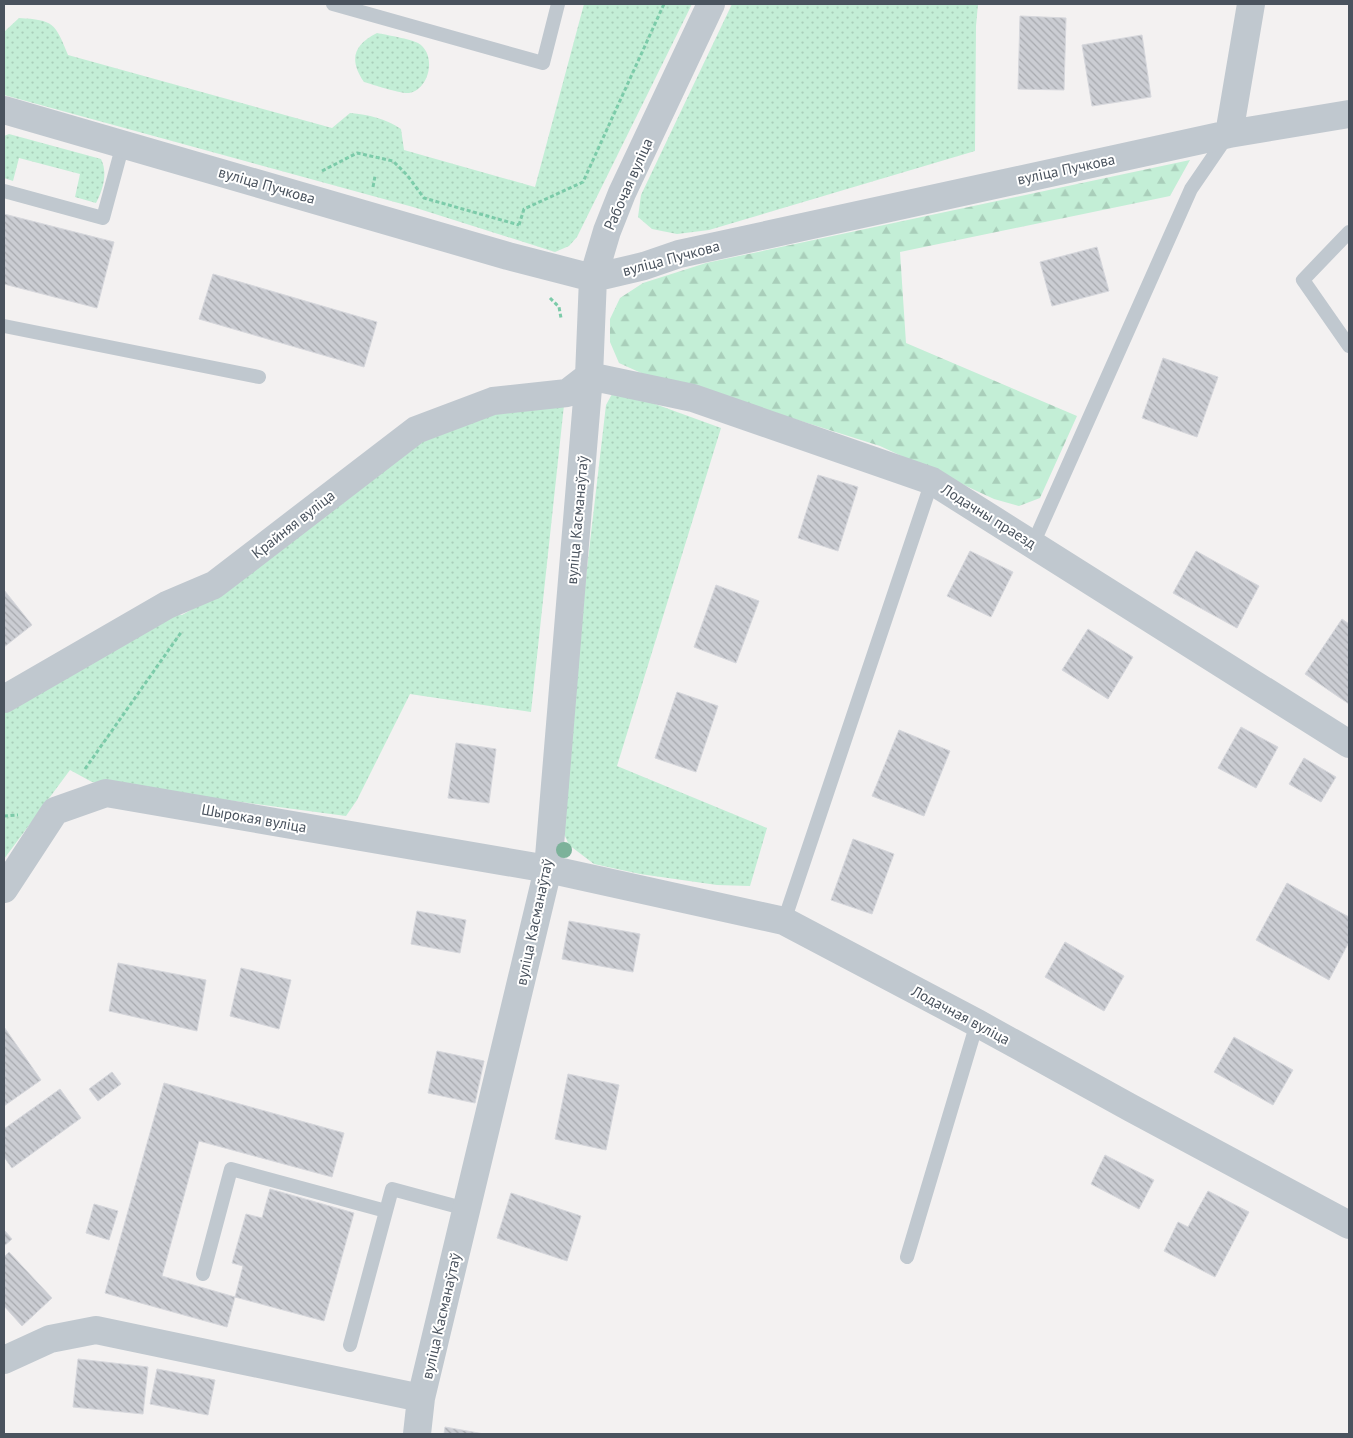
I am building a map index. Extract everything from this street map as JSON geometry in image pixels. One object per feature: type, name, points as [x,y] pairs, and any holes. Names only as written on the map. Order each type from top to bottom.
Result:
[{"type":"street","name":"Рабочая вуліца","points":[[589,376],[593,278],[607,232],[622,193],[711,4]]},
{"type":"street","points":[[1228,134],[1251,4]]},
{"type":"street","name":"вуліца Пучкова","points":[[4,110],[512,257],[593,278],[644,266],[679,254],[1228,134],[1349,114]]},
{"type":"street","name":"Лодачны праезд","points":[[589,376],[694,398],[932,481],[1349,744]]},
{"type":"street","name":"Крайняя вуліца","points":[[4,699],[167,605],[214,586],[416,430],[493,401],[567,393],[589,376]]},
{"type":"street","name":"вуліца Касманаўтаў","points":[[417,1434],[421,1398],[548,869],[589,376]]},
{"type":"street","name":"Шырокая вуліца","points":[[4,889],[55,811],[106,793],[548,869]]},
{"type":"street","name":"Лодачная вуліца","points":[[548,869],[784,920],[1349,1225]]},
{"type":"street","name":"вуліца Касманаўтаў","points":[[4,1360],[50,1339],[96,1330],[421,1398]]},
{"type":"lane","points":[[332,4],[543,63],[558,4]]},
{"type":"lane","points":[[1033,544],[1191,189],[1228,134]]},
{"type":"lane","points":[[4,191],[103,218],[123,144]]},
{"type":"lane","points":[[1349,232],[1302,280],[1349,346]]},
{"type":"lane","points":[[4,326],[259,377]]},
{"type":"lane","points":[[784,920],[932,481]]},
{"type":"lane","points":[[907,1257],[977,1023]]},
{"type":"lane","points":[[203,1274],[231,1169],[386,1211]]},
{"type":"lane","points":[[350,1344],[392,1189],[466,1209]]},
{"type":"path","points":[[512,257],[514,241],[524,209],[583,182],[664,4]]},
{"type":"path","points":[[313,169],[322,172],[357,153],[393,161],[407,175],[424,198],[520,225]]},
{"type":"path","points":[[545,293],[559,307],[562,325]]},
{"type":"path","points":[[84,770],[185,626]]},
{"type":"green space","points":[[584,4],[692,4],[577,237],[569,246],[555,252],[413,207],[4,95],[4,32],[19,18],[40,20],[52,25],[56,30],[68,55],[332,128],[350,113],[377,118],[401,129],[404,150],[535,187]]},
{"type":"green space","points":[[732,4],[978,4],[976,26],[975,151],[709,230],[677,234],[652,229],[638,217],[641,195]]},
{"type":"green space","points":[[377,33],[418,43],[424,48],[428,55],[428,71],[422,85],[416,90],[405,93],[364,82],[356,67],[356,54],[358,48],[363,43]]},
{"type":"green space","points":[[9,134],[101,159],[104,181],[96,203],[75,197],[80,174],[19,158],[13,181],[4,178],[4,136]]},
{"type":"green space","points":[[1190,160],[1170,196],[900,252],[906,343],[1077,416],[1040,498],[1019,506],[994,499],[880,446],[680,383],[650,377],[619,363],[610,342],[610,319],[620,298],[643,283],[706,263]]},
{"type":"green space","points":[[622,392],[721,428],[617,766],[767,828],[750,886],[717,885],[640,874],[594,864],[569,845],[561,827],[579,637],[606,405],[612,394]]},
{"type":"green space","points":[[564,405],[531,712],[410,694],[357,800],[346,816],[92,782],[70,770],[4,859],[4,713],[172,614],[182,615],[227,589],[422,435],[502,410]]},
{"type":"building","points":[[1020,16],[1066,18],[1064,90],[1018,89]]},
{"type":"building","points":[[1142,35],[1151,97],[1092,106],[1082,45]]},
{"type":"building","points":[[4,214],[114,242],[97,308],[4,284]]},
{"type":"building","points":[[1097,247],[1109,291],[1052,306],[1040,262]]},
{"type":"building","points":[[213,274],[377,322],[364,367],[199,319]]},
{"type":"building","points":[[1163,358],[1218,377],[1197,437],[1142,418]]},
{"type":"building","points":[[818,475],[858,487],[838,551],[798,538]]},
{"type":"building","points":[[970,551],[1013,572],[991,617],[947,596]]},
{"type":"building","points":[[1196,551],[1259,586],[1237,628],[1173,593]]},
{"type":"building","points":[[716,585],[759,601],[736,663],[694,647]]},
{"type":"building","points":[[4,590],[32,625],[4,647]]},
{"type":"building","points":[[1342,619],[1349,624],[1349,704],[1305,674]]},
{"type":"building","points":[[1088,629],[1133,657],[1108,699],[1062,670]]},
{"type":"building","points":[[677,692],[718,706],[696,772],[655,758]]},
{"type":"building","points":[[1241,727],[1278,747],[1256,788],[1218,768]]},
{"type":"building","points":[[899,730],[950,751],[924,816],[872,796]]},
{"type":"building","points":[[456,743],[496,749],[489,803],[448,798]]},
{"type":"building","points":[[1304,758],[1336,777],[1321,802],[1289,784]]},
{"type":"building","points":[[853,839],[894,854],[872,914],[831,900]]},
{"type":"building","points":[[1287,883],[1349,917],[1349,942],[1329,980],[1256,940]]},
{"type":"building","points":[[417,911],[466,920],[460,953],[411,944]]},
{"type":"building","points":[[569,921],[640,934],[633,972],[562,959]]},
{"type":"building","points":[[1065,942],[1124,976],[1104,1011],[1045,977]]},
{"type":"building","points":[[118,963],[206,980],[197,1031],[109,1011]]},
{"type":"building","points":[[241,968],[291,980],[279,1029],[230,1016]]},
{"type":"building","points":[[4,1027],[41,1080],[4,1106]]},
{"type":"building","points":[[1234,1037],[1293,1070],[1273,1105],[1214,1072]]},
{"type":"building","points":[[437,1051],[484,1061],[475,1103],[428,1093]]},
{"type":"building","points":[[112,1072],[121,1084],[98,1101],[89,1089]]},
{"type":"building","points":[[568,1074],[619,1085],[606,1150],[555,1139]]},
{"type":"building","points":[[164,1083],[344,1133],[332,1177],[199,1141],[162,1276],[235,1297],[227,1327],[105,1293]]},
{"type":"building","points":[[60,1089],[81,1118],[12,1168],[4,1157],[4,1129]]},
{"type":"building","points":[[1105,1155],[1154,1180],[1139,1209],[1091,1184]]},
{"type":"building","points":[[270,1189],[354,1213],[324,1321],[235,1297],[243,1266],[232,1263],[246,1214],[262,1218]]},
{"type":"building","points":[[1208,1191],[1249,1212],[1215,1277],[1164,1251],[1178,1222],[1188,1227]]},
{"type":"building","points":[[511,1193],[581,1216],[567,1261],[497,1238]]},
{"type":"building","points":[[94,1204],[118,1211],[109,1240],[86,1233]]},
{"type":"building","points":[[4,1230],[12,1239],[4,1246]]},
{"type":"building","points":[[9,1252],[52,1298],[22,1326],[4,1306],[4,1257]]},
{"type":"building","points":[[78,1359],[148,1367],[143,1414],[73,1407]]},
{"type":"building","points":[[157,1369],[215,1380],[208,1415],[150,1404]]},
{"type":"building","points":[[445,1427],[484,1434],[444,1434]]}]
